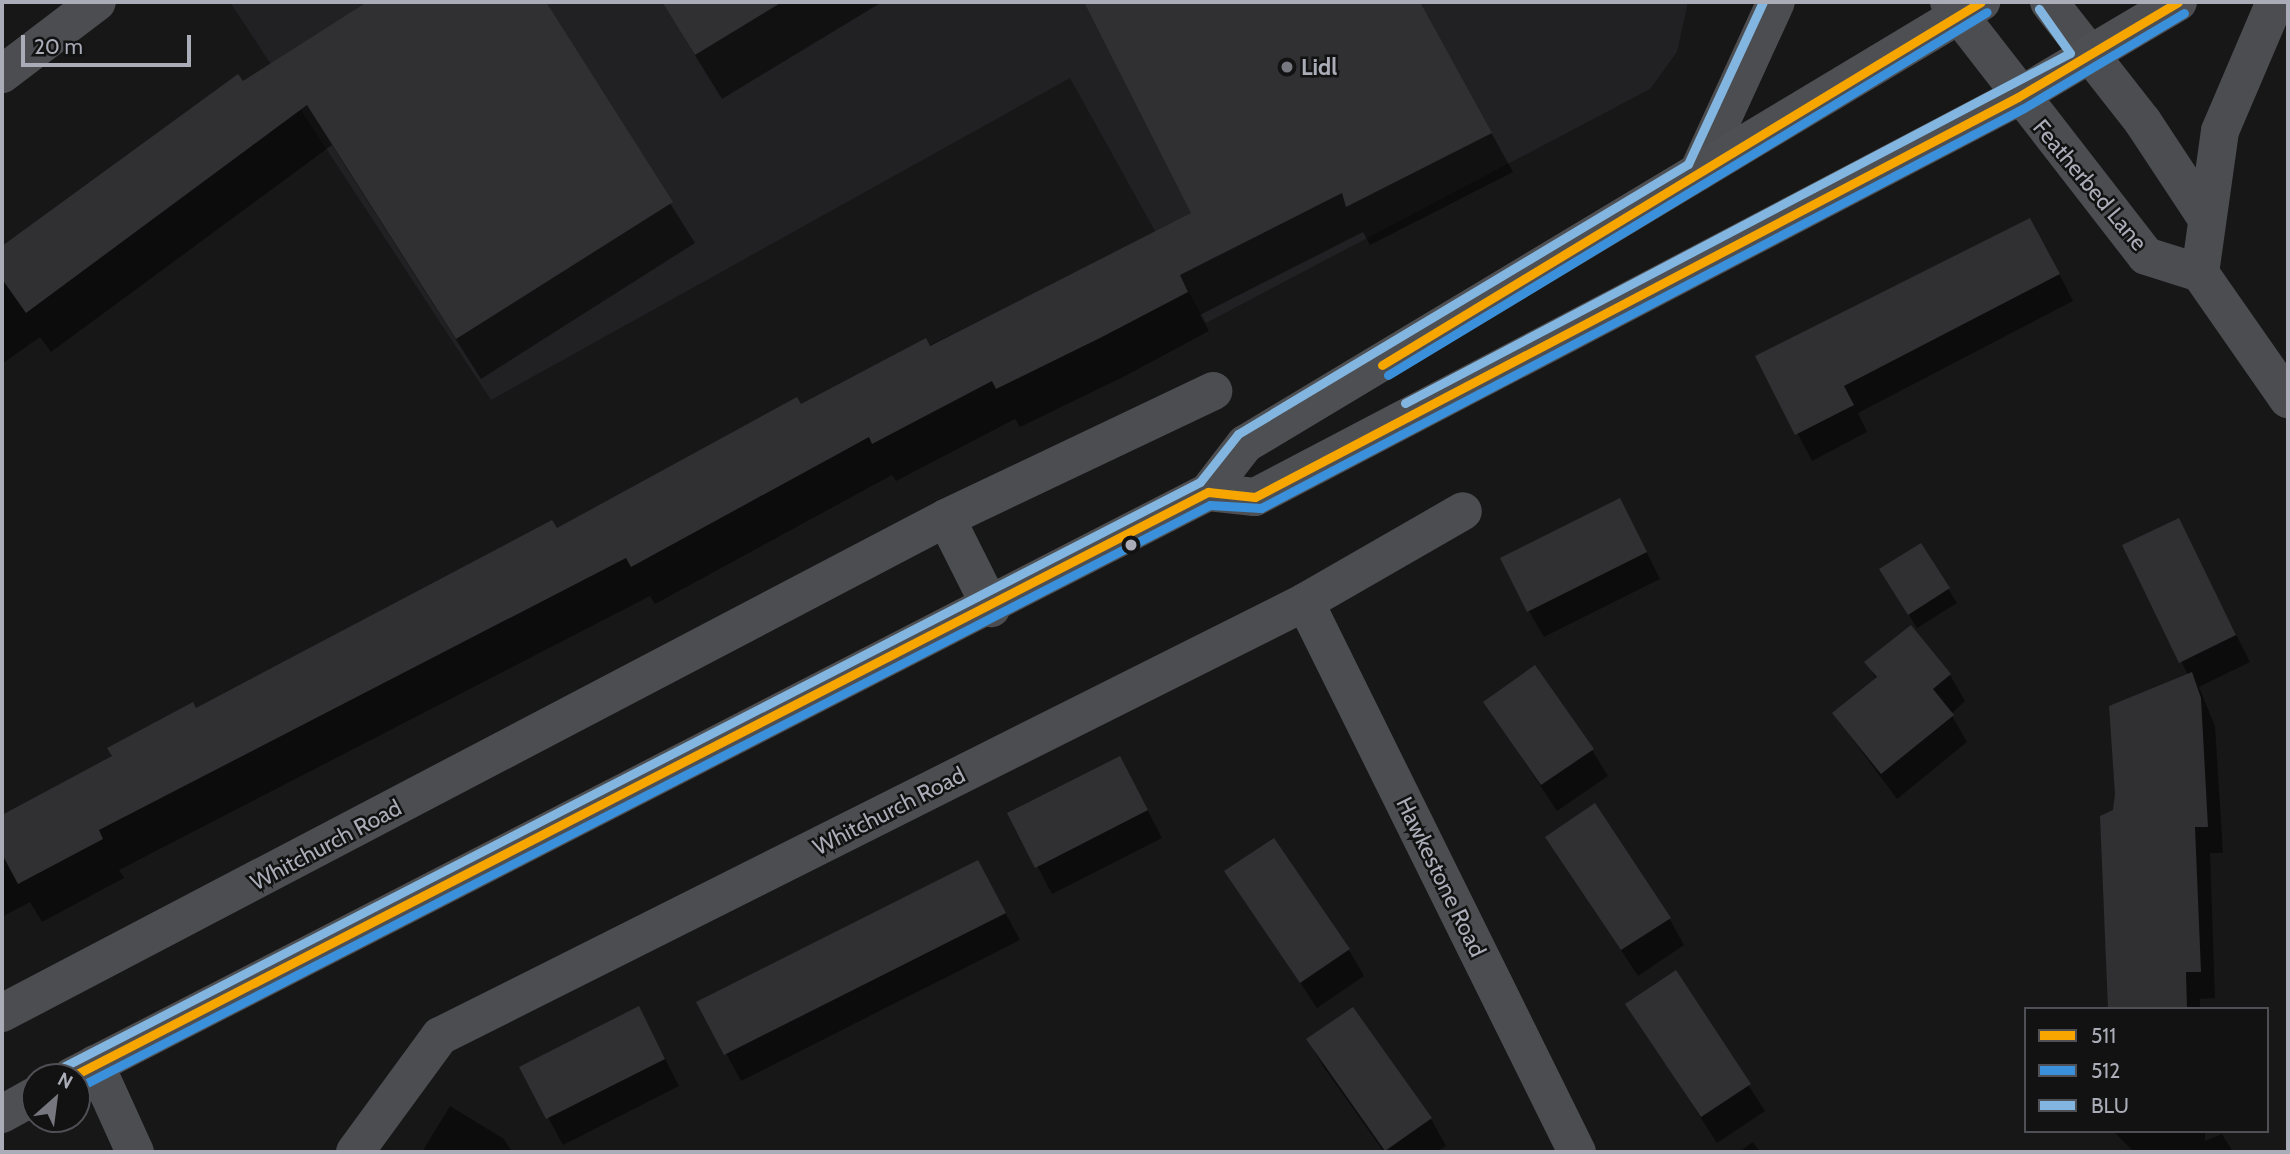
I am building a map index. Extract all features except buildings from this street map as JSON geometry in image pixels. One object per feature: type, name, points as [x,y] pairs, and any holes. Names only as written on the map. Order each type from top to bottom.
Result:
[{"type":"main road","points":[[1208,492],[1255,497],[2018,97],[2178,2]]},
{"type":"main road","points":[[91,1067],[991,608],[1208,492],[1245,444],[1549,267],[1963,6]]},
{"type":"main road","points":[[2,1114],[21,1104]]},
{"type":"street","points":[[2,74],[97,2]]},
{"type":"street","points":[[1698,172],[1776,2]]},
{"type":"street","points":[[2049,2],[2088,57],[2143,122],[2207,219]]},
{"type":"street","points":[[2275,2],[2220,131],[2200,274],[2288,399]]},
{"type":"street","name":"Featherbed Lane","points":[[1963,6],[2018,97],[2146,256],[2200,274]]},
{"type":"street","name":"Whitchurch Road","points":[[2,1013],[946,518],[1213,391]]},
{"type":"street","name":"Whitchurch Road","points":[[355,1152],[440,1036],[1305,602],[1463,511]]},
{"type":"street","points":[[946,518],[991,608]]},
{"type":"street","name":"Hawkestone Road","points":[[1305,602],[1577,1152]]},
{"type":"street","points":[[91,1083],[135,1152]]},
{"type":"shaded area","points":[[230,2],[1688,2],[1677,52],[1650,89],[1206,323],[1070,78],[491,400]]},
{"type":"transit line","name":"BLU","points":[[71,1063],[1200,482],[1238,434],[1688,164],[1763,2]]},
{"type":"transit line","name":"511","points":[[1382,365],[1981,2]]},
{"type":"transit line","name":"511","points":[[91,1067],[1208,492],[1255,497],[2018,97],[2178,2]]},
{"type":"transit line","name":"BLU","points":[[1405,403],[2070,53],[2039,9]]},
{"type":"transit line","name":"512","points":[[1388,375],[1987,12]]},
{"type":"transit line","name":"512","points":[[91,1081],[1210,505],[1261,508],[2024,108],[2184,13]]},
{"type":"place","name":"Lidl","points":[[1287,67]]}]
